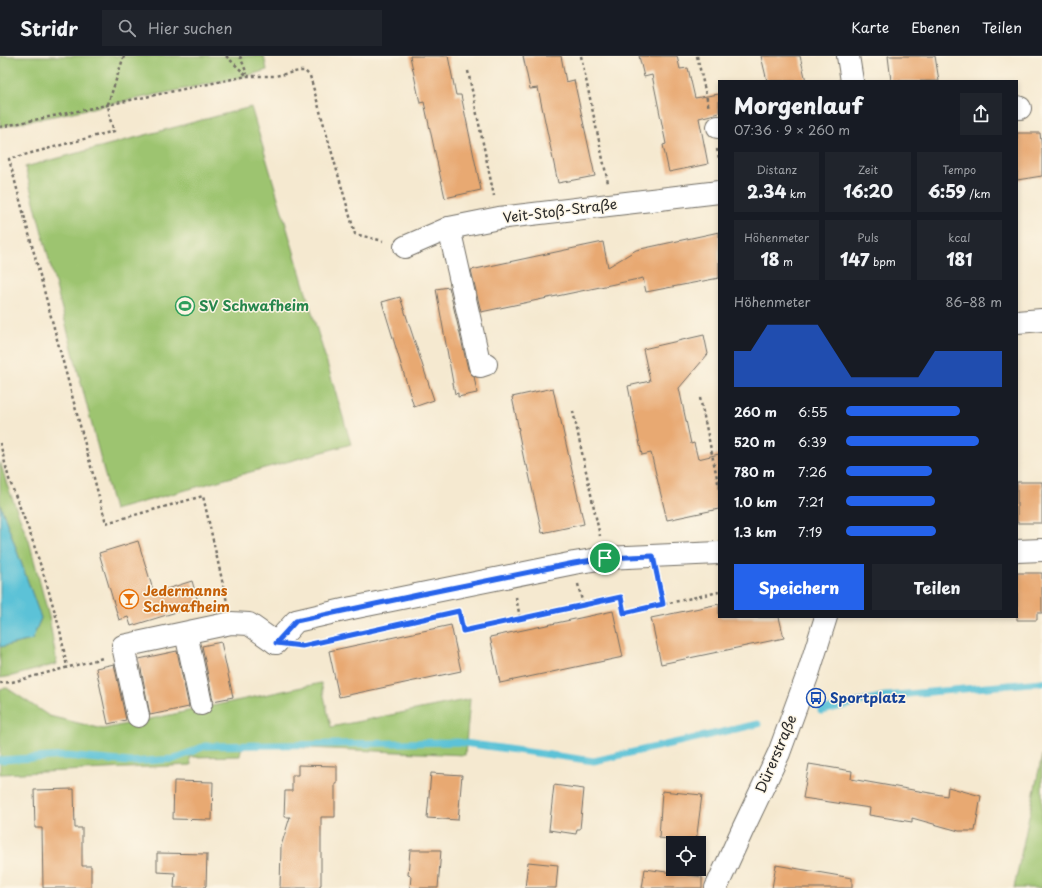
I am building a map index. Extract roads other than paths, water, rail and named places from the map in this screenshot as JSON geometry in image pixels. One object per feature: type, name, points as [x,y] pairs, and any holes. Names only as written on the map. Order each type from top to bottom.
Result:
[{"type":"street","points":[[848,56],[852,80]]},
{"type":"street","name":"Veit-Stoß-Straße","points":[[405,247],[450,228],[499,218],[718,192]]},
{"type":"street","points":[[450,228],[480,366],[486,364]]},
{"type":"street","points":[[1018,322],[1042,320]]},
{"type":"street","points":[[1018,551],[1042,550]]},
{"type":"street","points":[[276,643],[296,621],[451,582],[605,558],[718,553]]},
{"type":"street","points":[[258,616],[276,643]]},
{"type":"street","name":"Dürerstraße","points":[[716,888],[778,753],[809,671],[826,618]]},
{"type":"street","points":[[138,716],[123,646],[231,623],[249,624],[276,643]]},
{"type":"street","points":[[186,633],[201,704]]},
{"type":"water","points":[[0,504],[41,618],[32,640],[0,647]]},
{"type":"waterway","points":[[821,711],[885,696],[1042,682]]},
{"type":"waterway","points":[[0,760],[67,756],[130,762],[174,759],[205,746],[457,742],[594,761],[758,724]]},
{"type":"place","name":"SV Schwafheim","points":[[185,306]]},
{"type":"place","name":"Jedermanns Schwafheim","points":[[129,599]]},
{"type":"place","name":"Sportplatz","points":[[816,698]]}]
